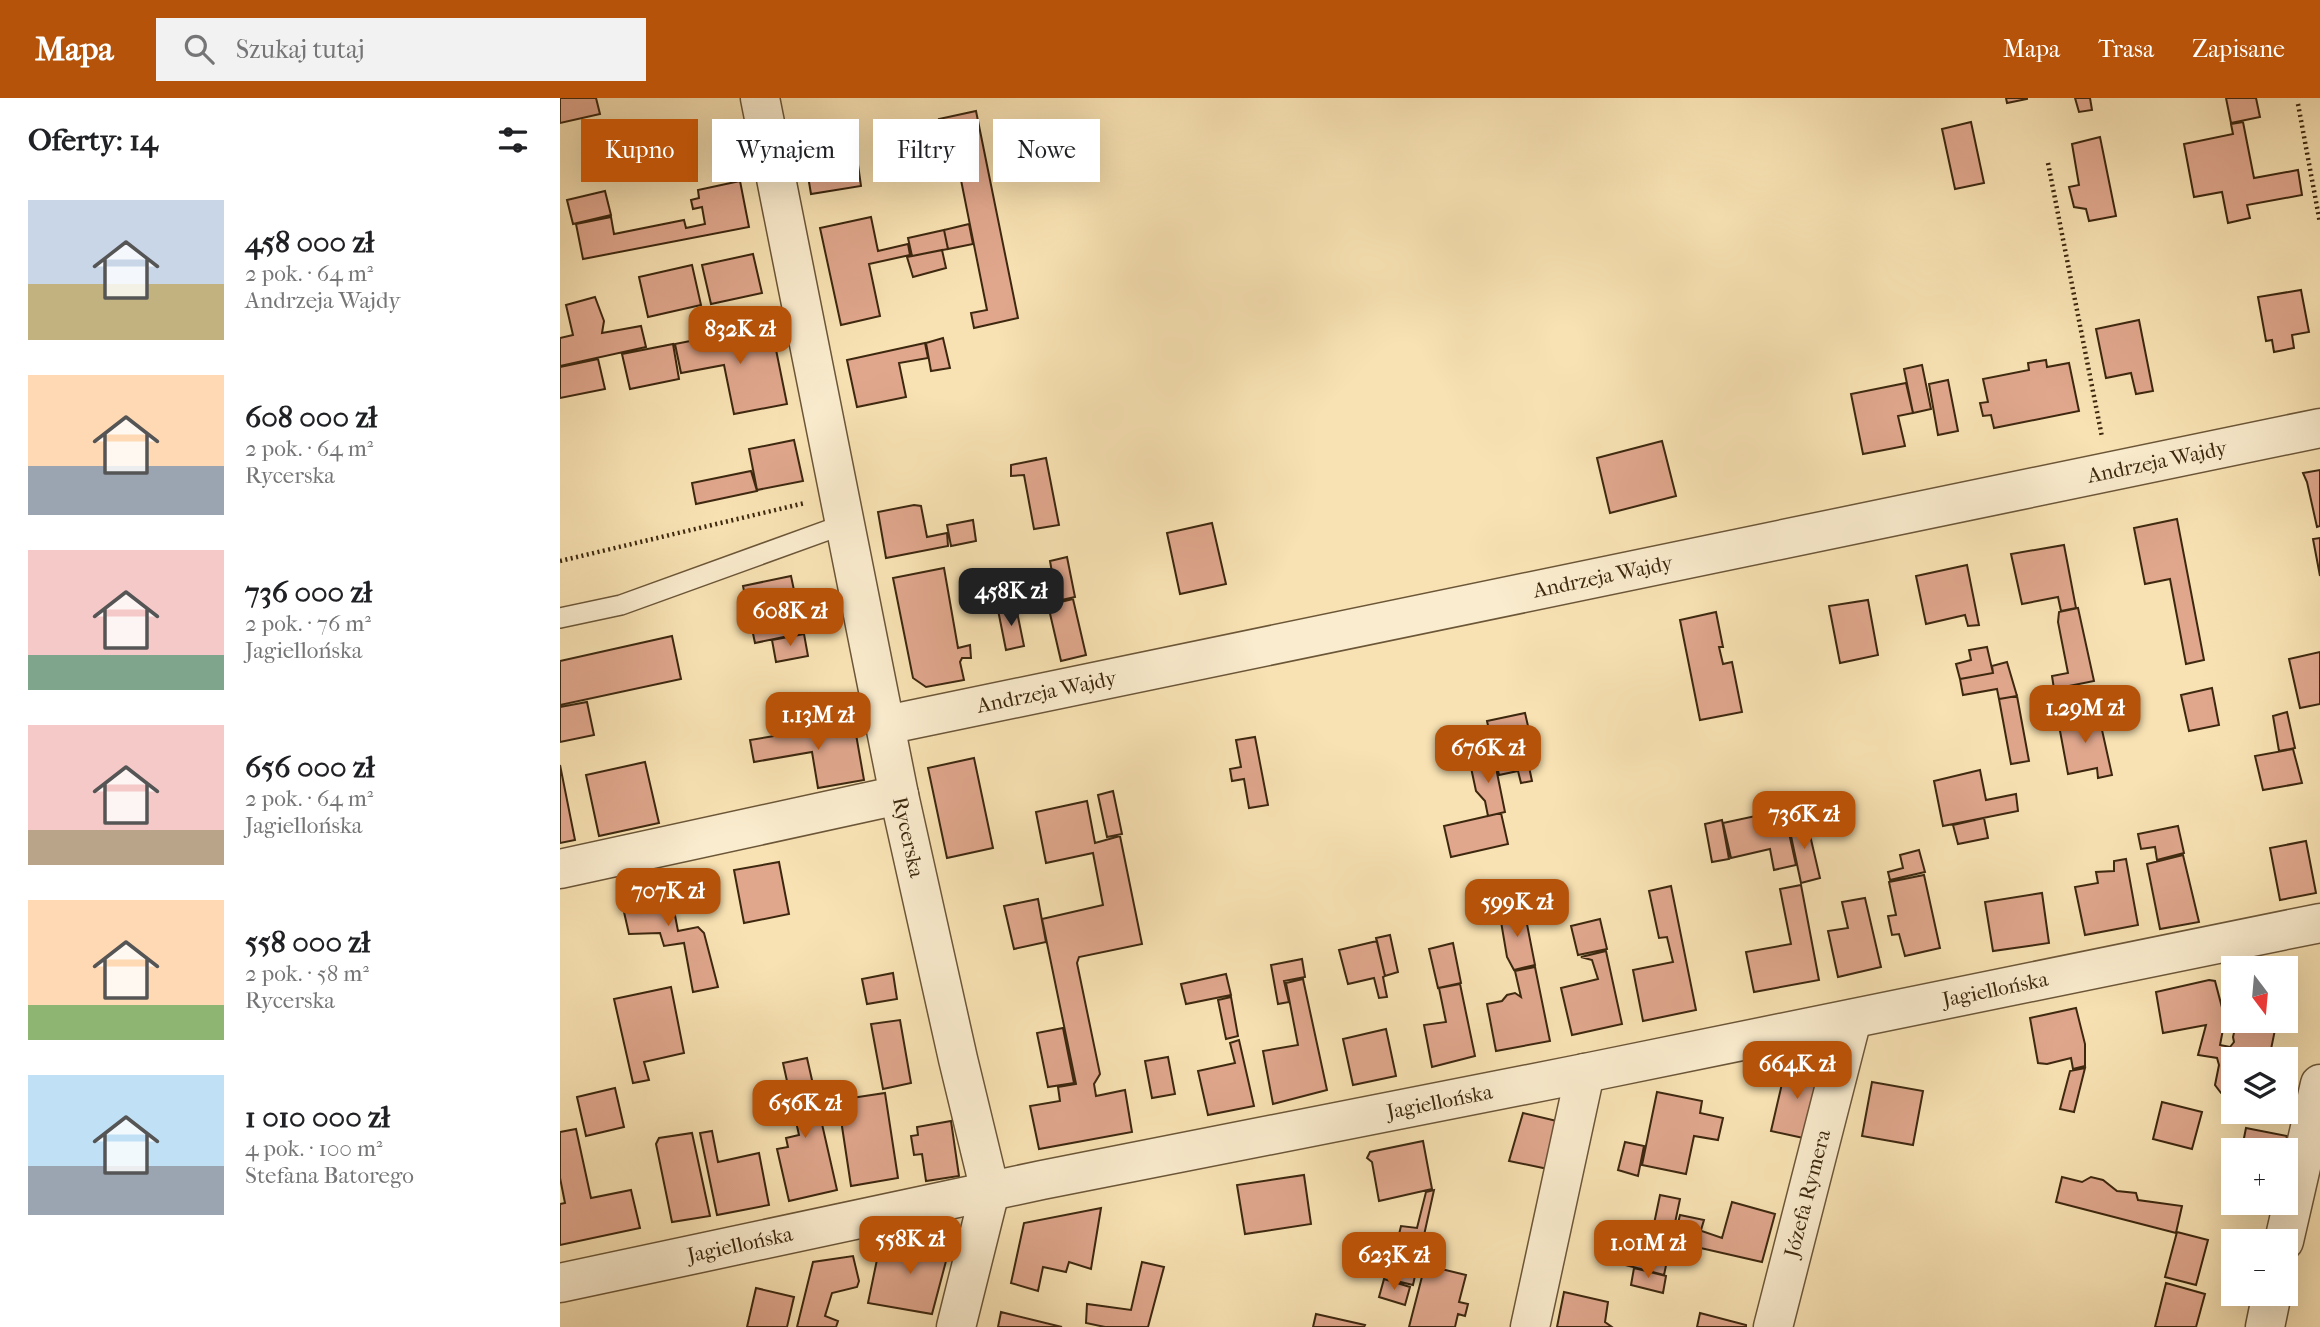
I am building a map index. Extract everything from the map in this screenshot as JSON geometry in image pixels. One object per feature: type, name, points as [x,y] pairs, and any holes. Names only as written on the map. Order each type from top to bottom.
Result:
[{"type":"street","name":"Rycerska","points":[[760,98],[831,512],[886,725],[899,795],[990,1191],[956,1327]]},
{"type":"street","name":"Andrzeja Wajdy","points":[[886,725],[2320,428]]},
{"type":"street","points":[[560,869],[899,795]]},
{"type":"street","name":"Jagiellońska","points":[[560,1283],[990,1191],[2320,923]]},
{"type":"street","name":"Józefa Rymera","points":[[1773,1327],[1852,1019]]},
{"type":"street","points":[[1530,1327],[1585,1073]]},
{"type":"street","points":[[2287,1229],[2320,1084]]},
{"type":"street","points":[[2264,1327],[2269,1306]]},
{"type":"lane","points":[[560,618],[621,605],[831,512]]},
{"type":"path","points":[[2298,104],[2320,223]]},
{"type":"path","points":[[2048,163],[2109,472]]},
{"type":"path","points":[[560,561],[831,512]]},
{"type":"building","points":[[560,98],[596,98],[600,114],[560,123]]},
{"type":"building","points":[[2006,98],[2027,98],[2027,99],[2007,103]]},
{"type":"building","points":[[2075,98],[2090,98],[2092,110],[2079,112]]},
{"type":"building","points":[[2226,98],[2256,98],[2260,117],[2231,123]]},
{"type":"building","points":[[976,111],[978,119],[939,119]]},
{"type":"building","points":[[1971,122],[1984,183],[1955,189],[1942,129]]},
{"type":"building","points":[[2243,122],[2254,178],[2298,170],[2302,195],[2247,205],[2250,218],[2228,223],[2222,192],[2194,197],[2184,144],[2233,134],[2231,124]]},
{"type":"building","points":[[979,126],[1018,318],[974,328],[971,313],[987,310],[961,182],[979,182]]},
{"type":"building","points":[[2100,137],[2116,216],[2089,221],[2086,209],[2074,207],[2069,187],[2079,185],[2072,144]]},
{"type":"building","points":[[859,172],[861,186],[811,194],[809,182],[859,182]]},
{"type":"building","points":[[740,182],[749,227],[583,259],[576,224],[611,217],[614,234],[684,220],[686,228],[705,224],[702,207],[693,209],[691,200],[699,198],[698,190]]},
{"type":"building","points":[[605,191],[611,215],[573,224],[567,200]]},
{"type":"building","points":[[871,217],[878,251],[908,244],[910,255],[869,264],[880,316],[841,325],[820,228]]},
{"type":"building","points":[[969,224],[973,244],[948,249],[944,230]]},
{"type":"building","points":[[944,230],[948,249],[912,256],[908,238]]},
{"type":"building","points":[[942,250],[946,268],[913,277],[907,257]]},
{"type":"building","points":[[753,254],[762,293],[711,304],[702,265]]},
{"type":"building","points":[[692,265],[701,305],[648,317],[639,277]]},
{"type":"building","points":[[2301,290],[2309,332],[2292,335],[2294,348],[2274,352],[2272,340],[2266,341],[2258,297]]},
{"type":"building","points":[[595,297],[604,321],[602,333],[641,326],[646,347],[560,366],[560,338],[573,335],[566,305]]},
{"type":"building","points":[[2139,320],[2153,391],[2136,394],[2131,373],[2106,378],[2096,329]]},
{"type":"building","points":[[771,325],[787,404],[734,414],[724,365],[681,373],[675,344]]},
{"type":"building","points":[[943,338],[950,368],[931,371],[926,343]]},
{"type":"building","points":[[925,343],[928,358],[899,363],[906,397],[857,407],[847,360]]},
{"type":"building","points":[[673,344],[679,379],[630,389],[622,354]]},
{"type":"building","points":[[598,359],[605,389],[560,398],[560,367]]},
{"type":"building","points":[[2046,360],[2047,367],[2069,363],[2079,411],[1994,428],[1991,415],[1983,416],[1980,403],[1988,402],[1983,379],[2029,370],[2028,363]]},
{"type":"building","points":[[1922,365],[1931,409],[1913,413],[1904,369]]},
{"type":"building","points":[[1948,380],[1958,431],[1938,435],[1929,384]]},
{"type":"building","points":[[1906,383],[1913,413],[1898,416],[1905,446],[1863,454],[1851,394]]},
{"type":"building","points":[[794,440],[803,481],[757,490],[749,449]]},
{"type":"building","points":[[1662,441],[1676,496],[1610,513],[1597,458]]},
{"type":"building","points":[[1046,458],[1059,525],[1034,529],[1024,475],[1011,476],[1011,465]]},
{"type":"building","points":[[2320,470],[2320,526],[2317,527],[2303,473]]},
{"type":"building","points":[[751,471],[757,491],[696,504],[692,483]]},
{"type":"building","points":[[921,506],[927,537],[947,533],[948,546],[886,558],[878,512]]},
{"type":"building","points":[[2177,519],[2204,660],[2186,664],[2170,579],[2145,584],[2134,528]]},
{"type":"building","points":[[973,520],[976,541],[951,546],[947,525]]},
{"type":"building","points":[[1212,523],[1226,584],[1180,594],[1167,533]]},
{"type":"building","points":[[2320,538],[2320,576],[2313,539]]},
{"type":"building","points":[[2064,545],[2076,608],[2061,611],[2058,597],[2022,604],[2011,554]]},
{"type":"building","points":[[1067,557],[1075,597],[1057,601],[1050,561]]},
{"type":"building","points":[[1967,565],[1979,625],[1968,626],[1965,615],[1926,624],[1916,576]]},
{"type":"building","points":[[944,568],[958,648],[970,645],[971,658],[962,658],[960,662],[964,680],[926,687],[913,678],[893,578]]},
{"type":"building","points":[[1009,574],[1016,607],[998,610],[993,578]]},
{"type":"building","points":[[791,576],[803,633],[755,643],[743,586]]},
{"type":"building","points":[[1073,599],[1086,655],[1061,661],[1048,605]]},
{"type":"building","points":[[1868,600],[1878,655],[1840,663],[1829,606]]},
{"type":"building","points":[[1016,607],[1024,646],[1006,650],[998,610]]},
{"type":"building","points":[[2078,608],[2094,681],[2054,689],[2052,676],[2068,673],[2058,622],[2059,612]]},
{"type":"building","points":[[1716,612],[1723,647],[1719,647],[1723,664],[1732,662],[1742,712],[1700,720],[1680,620]]},
{"type":"building","points":[[804,634],[808,656],[776,662],[772,640]]},
{"type":"building","points":[[672,636],[681,679],[560,705],[560,661]]},
{"type":"building","points":[[1987,647],[1993,673],[1960,679],[1956,664],[1971,660],[1969,650]]},
{"type":"building","points":[[2320,652],[2320,704],[2300,708],[2289,659]]},
{"type":"building","points":[[2007,662],[2017,696],[1999,699],[1997,689],[1963,695],[1960,679],[1993,673],[1992,666]]},
{"type":"building","points":[[2212,688],[2219,725],[2189,731],[2181,695]]},
{"type":"building","points":[[2017,696],[2029,761],[2011,764],[1999,699]]},
{"type":"building","points":[[587,702],[594,735],[560,742],[560,707]]},
{"type":"building","points":[[2098,712],[2112,775],[2098,778],[2097,768],[2068,774],[2058,720]]},
{"type":"building","points":[[2287,712],[2295,748],[2279,751],[2273,716]]},
{"type":"building","points":[[1525,713],[1537,765],[1529,767],[1532,781],[1521,783],[1518,771],[1499,775],[1487,721]]},
{"type":"building","points":[[854,723],[864,780],[818,788],[812,752],[754,762],[750,740]]},
{"type":"building","points":[[1255,737],[1268,805],[1249,808],[1244,779],[1232,781],[1230,769],[1241,767],[1236,740]]},
{"type":"building","points":[[2293,749],[2302,783],[2263,790],[2255,756]]},
{"type":"building","points":[[974,758],[993,848],[947,858],[928,768]]},
{"type":"building","points":[[1494,758],[1505,812],[1488,816],[1485,801],[1476,791],[1470,763]]},
{"type":"building","points":[[645,762],[659,823],[599,836],[586,775]]},
{"type":"building","points":[[560,765],[575,840],[560,843]]},
{"type":"building","points":[[1980,770],[1986,800],[2016,794],[2018,811],[1943,826],[1934,781]]},
{"type":"building","points":[[1113,791],[1122,834],[1107,837],[1098,795]]},
{"type":"building","points":[[1087,801],[1095,843],[1120,836],[1142,944],[1079,957],[1077,963],[1100,1074],[1094,1084],[1096,1096],[1125,1090],[1132,1132],[1039,1149],[1030,1106],[1060,1101],[1058,1087],[1076,1084],[1042,919],[1103,905],[1093,853],[1046,863],[1036,812]]},
{"type":"building","points":[[1784,810],[1796,865],[1774,870],[1770,849],[1731,858],[1723,823]]},
{"type":"building","points":[[1501,813],[1508,844],[1451,857],[1444,826]]},
{"type":"building","points":[[1806,818],[1820,878],[1801,883],[1788,822]]},
{"type":"building","points":[[1984,818],[1988,838],[1958,844],[1953,825]]},
{"type":"building","points":[[1722,820],[1729,859],[1712,862],[1705,824]]},
{"type":"building","points":[[2178,826],[2184,853],[2157,860],[2155,847],[2141,849],[2138,834]]},
{"type":"building","points":[[2306,841],[2316,893],[2280,900],[2270,848]]},
{"type":"building","points":[[1919,850],[1925,872],[1890,880],[1888,872],[1903,868],[1900,855]]},
{"type":"building","points":[[2183,855],[2199,922],[2160,929],[2147,864]]},
{"type":"building","points":[[2126,859],[2138,925],[2085,935],[2075,887],[2098,883],[2096,872],[2114,871],[2114,861]]},
{"type":"building","points":[[779,862],[789,914],[744,923],[734,870]]},
{"type":"building","points":[[1924,875],[1940,948],[1905,956],[1899,934],[1892,935],[1888,916],[1896,915],[1889,882]]},
{"type":"building","points":[[668,879],[678,931],[698,927],[704,933],[718,987],[693,992],[684,943],[664,946],[660,933],[629,934],[619,890]]},
{"type":"building","points":[[1801,885],[1819,980],[1754,992],[1746,952],[1791,944],[1780,889]]},
{"type":"building","points":[[1671,886],[1696,1010],[1643,1021],[1633,970],[1673,962],[1667,937],[1659,938],[1649,891]]},
{"type":"building","points":[[2042,893],[2049,943],[1993,951],[1985,902]]},
{"type":"building","points":[[1865,898],[1881,967],[1838,977],[1828,931],[1848,928],[1842,902]]},
{"type":"building","points":[[1038,899],[1046,942],[1014,949],[1004,906]]},
{"type":"building","points":[[1514,907],[1517,915],[1525,914],[1535,965],[1514,970],[1507,957],[1499,910]]},
{"type":"building","points":[[1600,919],[1607,949],[1578,955],[1571,926]]},
{"type":"building","points":[[1390,935],[1398,972],[1385,976],[1376,938]]},
{"type":"building","points":[[1377,941],[1387,997],[1379,998],[1374,978],[1348,984],[1339,950]]},
{"type":"building","points":[[1453,943],[1461,983],[1438,988],[1429,949]]},
{"type":"building","points":[[1606,951],[1622,1024],[1572,1035],[1561,988],[1598,979],[1592,960],[1581,957]]},
{"type":"building","points":[[1302,959],[1305,977],[1284,981],[1289,1002],[1278,1004],[1271,965]]},
{"type":"building","points":[[1535,967],[1550,1041],[1496,1051],[1487,1004],[1502,1001],[1507,995],[1515,993],[1521,997],[1515,971]]},
{"type":"building","points":[[893,973],[897,999],[867,1004],[862,979]]},
{"type":"building","points":[[1226,974],[1231,995],[1186,1004],[1181,984]]},
{"type":"building","points":[[1303,979],[1327,1090],[1273,1104],[1263,1051],[1298,1045],[1286,983]]},
{"type":"building","points":[[2215,981],[2221,1004],[2220,1045],[2230,1047],[2221,1047],[2221,1093],[2215,1085],[2219,1065],[2217,1058],[2198,1055],[2206,1025],[2163,1033],[2156,992]]},
{"type":"building","points":[[1460,984],[1475,1056],[1432,1067],[1424,1025],[1446,1022],[1439,988]]},
{"type":"building","points":[[671,987],[684,1053],[644,1062],[649,1080],[633,1083],[614,999]]},
{"type":"building","points":[[1231,997],[1238,1036],[1226,1039],[1218,1000]]},
{"type":"building","points":[[2076,1008],[2085,1044],[2085,1066],[2073,1069],[2071,1058],[2047,1064],[2038,1063],[2030,1018]]},
{"type":"building","points":[[900,1020],[911,1083],[883,1089],[871,1024]]},
{"type":"building","points":[[1063,1028],[1074,1083],[1048,1087],[1037,1033]]},
{"type":"building","points":[[1386,1029],[1396,1076],[1353,1085],[1343,1039]]},
{"type":"building","points":[[2234,1033],[2274,1033],[2271,1047],[2230,1047],[2234,1042]]},
{"type":"building","points":[[1239,1040],[1254,1106],[1208,1115],[1198,1071],[1235,1063],[1230,1043]]},
{"type":"building","points":[[1168,1057],[1175,1094],[1152,1098],[1145,1061]]},
{"type":"building","points":[[807,1058],[837,1190],[789,1201],[777,1149],[788,1147],[786,1138],[799,1135],[783,1063]]},
{"type":"building","points":[[1787,1062],[1823,1073],[1808,1139],[1771,1131]]},
{"type":"building","points":[[2085,1068],[2074,1112],[2060,1109],[2070,1071]]},
{"type":"building","points":[[1872,1082],[1923,1091],[1913,1145],[1862,1136]]},
{"type":"building","points":[[615,1088],[624,1127],[586,1136],[577,1097]]},
{"type":"building","points":[[1657,1092],[1702,1101],[1700,1113],[1723,1118],[1718,1140],[1694,1136],[1686,1174],[1642,1165]]},
{"type":"building","points":[[885,1093],[898,1178],[851,1186],[838,1100]]},
{"type":"building","points":[[2162,1102],[2202,1112],[2192,1149],[2153,1139]]},
{"type":"building","points":[[1523,1113],[1561,1122],[1548,1169],[1509,1161]]},
{"type":"building","points":[[951,1121],[959,1176],[926,1181],[922,1154],[914,1155],[911,1136],[918,1135],[917,1127]]},
{"type":"building","points":[[2246,1128],[2287,1136],[2287,1138],[2244,1138]]},
{"type":"building","points":[[576,1129],[591,1198],[631,1190],[640,1228],[560,1245],[560,1204],[565,1203],[560,1178],[560,1132]]},
{"type":"building","points":[[712,1131],[718,1162],[759,1153],[769,1205],[717,1215],[700,1133]]},
{"type":"building","points":[[692,1133],[710,1216],[672,1222],[656,1144],[659,1138]]},
{"type":"building","points":[[1423,1141],[1432,1189],[1379,1201],[1372,1162],[1367,1158],[1370,1152]]},
{"type":"building","points":[[1625,1142],[1644,1146],[1638,1176],[1618,1170]]},
{"type":"building","points":[[1304,1175],[1311,1224],[1245,1234],[1237,1185]]},
{"type":"building","points":[[2062,1177],[2082,1182],[2091,1177],[2103,1180],[2117,1191],[2136,1193],[2138,1200],[2182,1206],[2176,1233],[2056,1202]]},
{"type":"building","points":[[1434,1190],[1413,1285],[1388,1279],[1401,1226],[1417,1228],[1426,1192]]},
{"type":"building","points":[[1660,1195],[1680,1199],[1664,1275],[1610,1261],[1615,1244],[1641,1250],[1649,1248]]},
{"type":"building","points":[[1732,1202],[1775,1214],[1762,1262],[1696,1247],[1699,1230],[1722,1238]]},
{"type":"building","points":[[1101,1208],[1091,1269],[1069,1262],[1066,1272],[1043,1267],[1038,1291],[1011,1283],[1024,1223]]},
{"type":"building","points":[[1680,1215],[1704,1220],[1701,1230],[1697,1229],[1694,1248],[1673,1243]]},
{"type":"building","points":[[2177,1232],[2208,1240],[2196,1285],[2165,1277]]},
{"type":"building","points":[[945,1239],[950,1246],[932,1314],[868,1303],[879,1250]]},
{"type":"building","points":[[853,1256],[859,1281],[857,1287],[832,1293],[825,1316],[838,1321],[836,1327],[797,1327],[813,1262]]},
{"type":"building","points":[[1142,1262],[1164,1267],[1148,1327],[1105,1327],[1086,1323],[1087,1304],[1131,1310]]},
{"type":"building","points":[[1425,1265],[1466,1275],[1459,1302],[1468,1304],[1465,1316],[1458,1314],[1455,1327],[1409,1327]]},
{"type":"building","points":[[1634,1268],[1666,1276],[1663,1293],[1631,1285]]},
{"type":"building","points":[[1384,1279],[1410,1287],[1405,1305],[1379,1297]]},
{"type":"building","points":[[2166,1283],[2205,1294],[2196,1327],[2155,1327]]},
{"type":"building","points":[[756,1288],[794,1297],[787,1327],[747,1327]]},
{"type":"building","points":[[1564,1292],[1608,1302],[1605,1322],[1612,1327],[1557,1327]]},
{"type":"building","points":[[1001,1312],[1062,1327],[998,1327]]},
{"type":"building","points":[[1700,1313],[1746,1325],[1746,1327],[1697,1327]]},
{"type":"building","points":[[1316,1314],[1365,1325],[1313,1327]]}]
